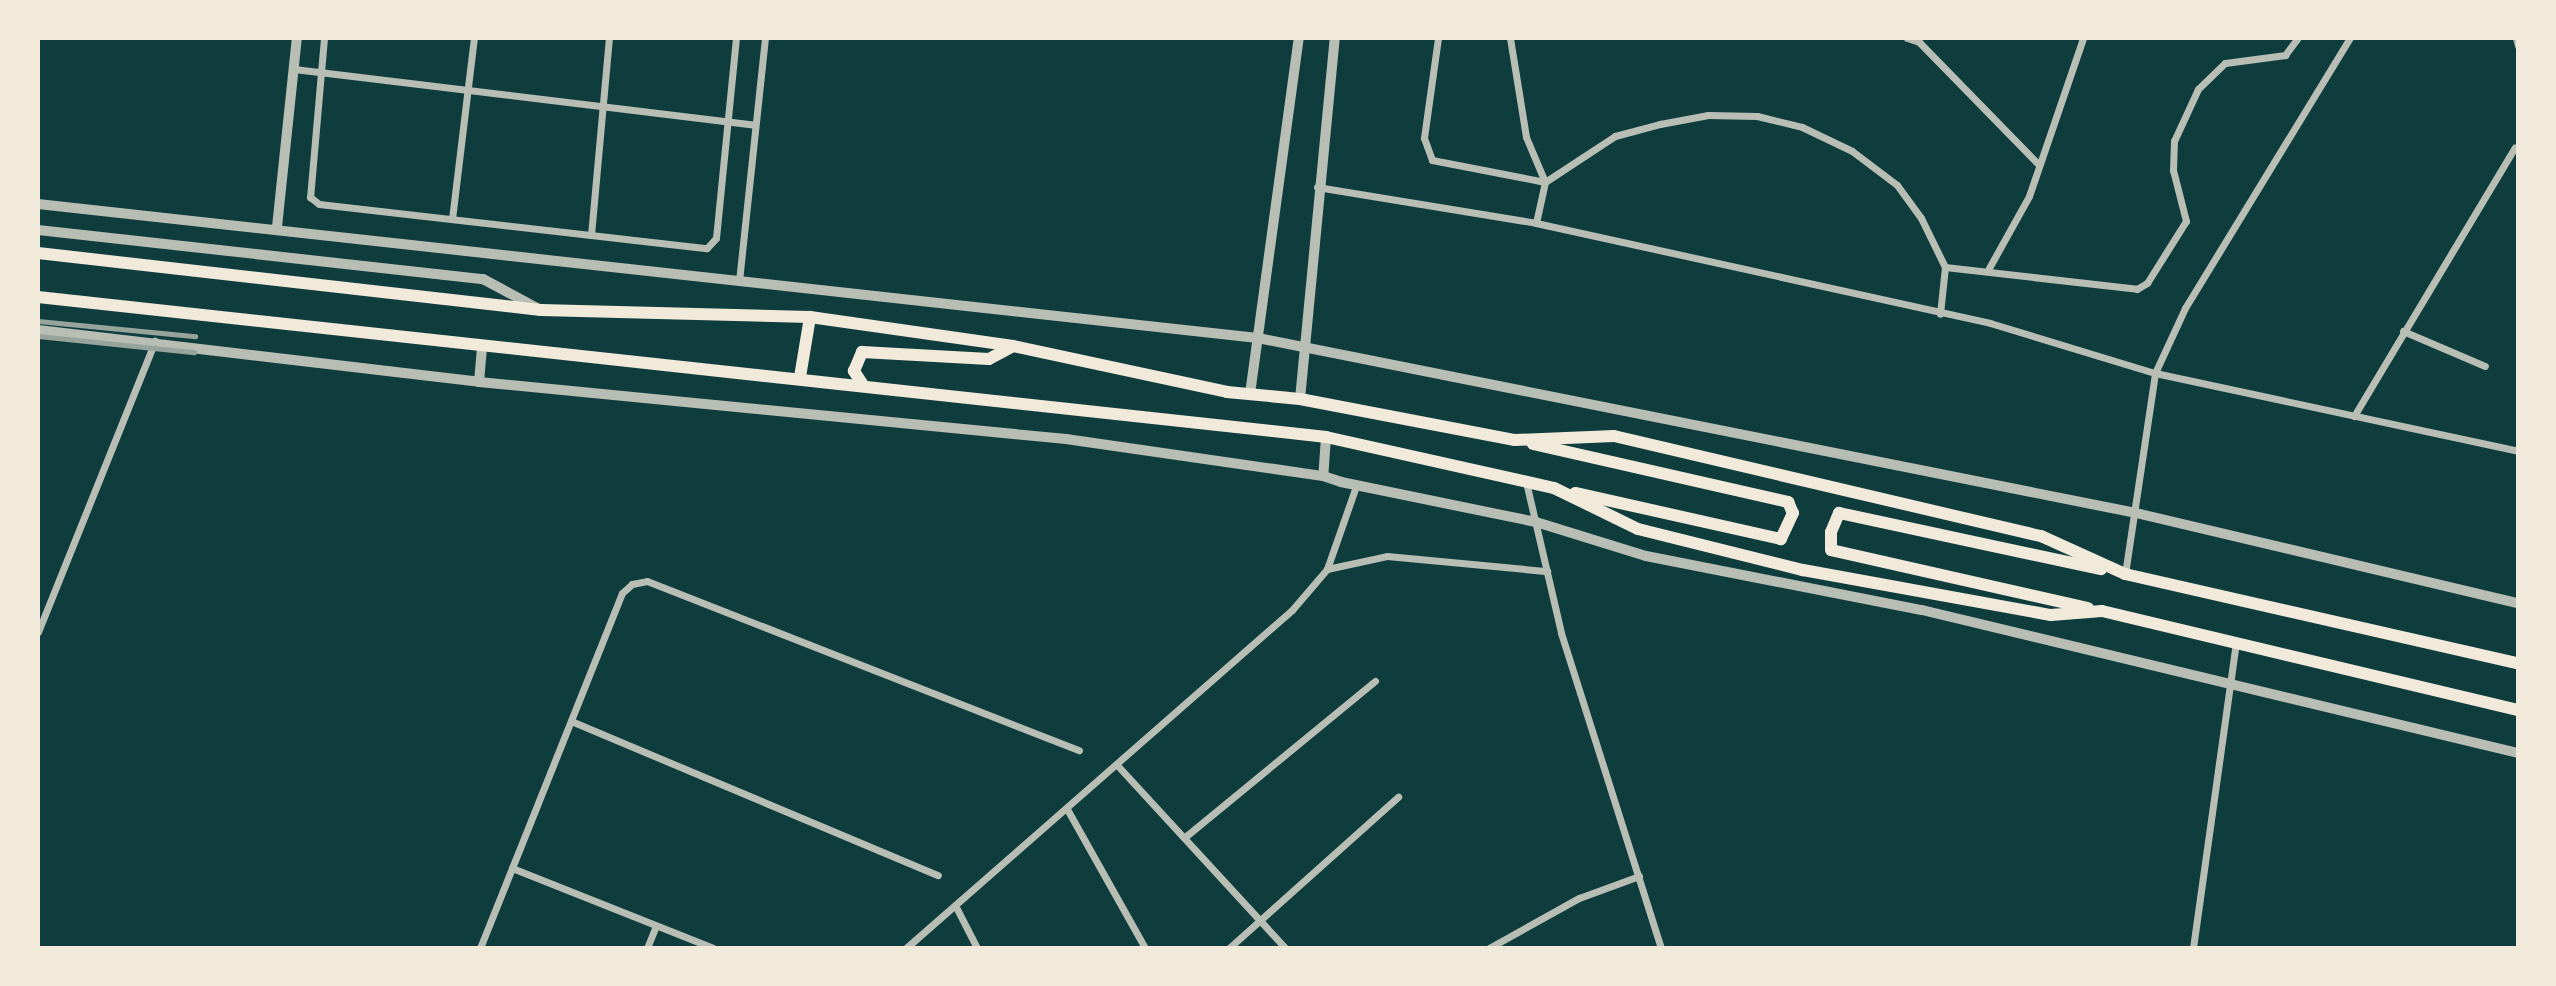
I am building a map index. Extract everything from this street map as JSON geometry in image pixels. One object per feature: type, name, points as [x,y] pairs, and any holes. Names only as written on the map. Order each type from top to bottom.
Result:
[{"type":"main road","points":[[38,253],[541,310],[810,317],[1013,346],[1250,394],[1300,399],[1516,440],[1788,502],[1793,513],[1781,539],[1326,437],[800,377],[482,346],[38,297]]},
{"type":"main road","points":[[800,377],[810,317]]},
{"type":"main road","points":[[863,385],[853,366],[862,352],[989,359],[1013,346]]},
{"type":"main road","points":[[1516,440],[1614,436],[1728,459],[2041,536],[2125,574]]},
{"type":"main road","points":[[1554,488],[1638,529],[1803,570],[2051,615],[2102,611]]},
{"type":"main road","points":[[2518,663],[2125,574],[1839,513],[1831,532],[1831,550],[2236,641],[2518,710]]},
{"type":"street","points":[[277,227],[297,38]]},
{"type":"street","points":[[324,38],[310,197],[319,204],[707,248],[716,238],[725,121],[736,38]]},
{"type":"street","points":[[452,219],[474,38]]},
{"type":"street","points":[[591,235],[609,38]]},
{"type":"street","points":[[739,281],[765,38]]},
{"type":"street","points":[[1250,394],[1298,38]]},
{"type":"street","points":[[1300,399],[1301,345],[1316,187],[1335,38]]},
{"type":"street","points":[[1438,38],[1424,138],[1432,160],[1545,182],[1615,136],[1707,115],[1757,116],[1827,139],[1897,185],[1945,267],[1940,314]]},
{"type":"street","points":[[1510,38],[1526,137],[1545,182],[1536,223]]},
{"type":"street","points":[[1907,38],[1919,42],[2038,164]]},
{"type":"street","points":[[1989,268],[2029,196],[2083,38]]},
{"type":"street","points":[[1945,267],[1989,268],[2137,289],[2147,283],[2186,221],[2173,170],[2174,141],[2198,89],[2225,63],[2285,55],[2298,38]]},
{"type":"street","points":[[2125,574],[2155,373],[2185,308],[2350,38]]},
{"type":"street","points":[[2516,38],[2518,46]]},
{"type":"street","points":[[293,69],[755,125]]},
{"type":"street","points":[[2354,416],[2515,147]]},
{"type":"street","points":[[1316,187],[1536,223],[1940,314],[2155,373],[2518,451]]},
{"type":"street","points":[[38,204],[277,227],[1258,338],[2136,513],[2518,603]]},
{"type":"street","points":[[38,230],[483,279],[541,310]]},
{"type":"street","points":[[38,330],[155,341],[479,382],[1066,439],[1323,476],[1356,486],[1536,522],[1646,556],[1922,610],[2228,681],[2518,753]]},
{"type":"street","points":[[2403,331],[2485,366]]},
{"type":"street","points":[[38,632],[155,341]]},
{"type":"street","points":[[479,382],[482,346]]},
{"type":"street","points":[[1323,476],[1326,437]]},
{"type":"street","points":[[1527,482],[1547,571],[1661,947]]},
{"type":"street","points":[[906,947],[956,907],[1292,610],[1327,569],[1356,486]]},
{"type":"street","points":[[1327,569],[1387,556],[1547,571]]},
{"type":"street","points":[[480,947],[622,593],[647,581],[1079,750]]},
{"type":"street","points":[[2193,947],[2228,681],[2236,641]]},
{"type":"street","points":[[1185,837],[1375,681]]},
{"type":"street","points":[[571,721],[939,875]]},
{"type":"street","points":[[1117,765],[1285,947]]},
{"type":"street","points":[[1229,947],[1398,797]]},
{"type":"street","points":[[1067,809],[1145,947]]},
{"type":"street","points":[[512,867],[713,947]]},
{"type":"street","points":[[1489,947],[1579,898],[1639,876]]},
{"type":"street","points":[[956,907],[977,947]]},
{"type":"street","points":[[647,947],[656,926]]},
{"type":"railway","points":[[38,321],[195,336]]},
{"type":"railway","points":[[38,336],[194,352]]}]
